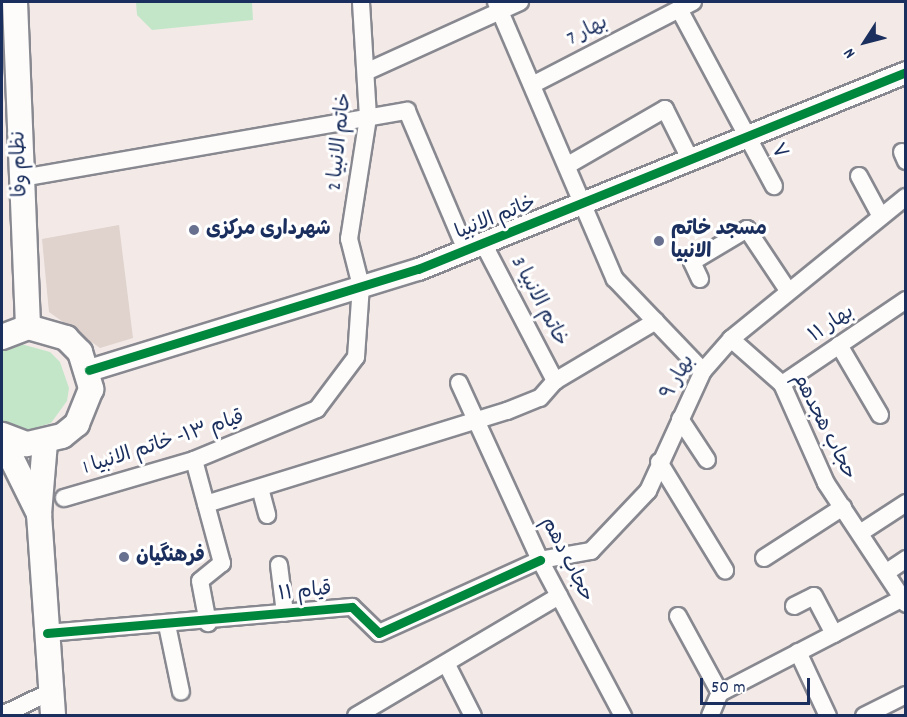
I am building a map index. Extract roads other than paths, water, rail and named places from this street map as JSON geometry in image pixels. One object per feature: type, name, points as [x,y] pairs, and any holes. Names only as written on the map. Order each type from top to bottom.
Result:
[{"type":"main road","name":"نظام وفا","points":[[15,2],[28,327]]},
{"type":"main road","points":[[2,337],[28,327],[66,338],[89,370],[91,389],[77,424],[45,443],[26,444],[2,437]]},
{"type":"main road","points":[[2,437],[39,514]]},
{"type":"main road","points":[[45,443],[39,514],[51,704]]},
{"type":"street","name":"خاتم الانبیا 2","points":[[361,2],[368,71],[368,117],[349,239],[361,286]]},
{"type":"street","points":[[368,71],[500,6],[520,2]]},
{"type":"street","name":"بهار 7","points":[[534,84],[686,5]]},
{"type":"street","name":"۷","points":[[686,5],[746,139],[774,186]]},
{"type":"street","points":[[500,6],[615,279],[703,371]]},
{"type":"street","name":"خاتم الانبیا","points":[[89,370],[361,286],[474,247],[746,139],[906,72]]},
{"type":"street","points":[[568,165],[665,109],[691,161]]},
{"type":"street","name":"خاتم الانبیا 3","points":[[368,117],[406,111],[474,247],[555,381]]},
{"type":"street","points":[[22,178],[368,117]]},
{"type":"street","points":[[859,176],[879,213]]},
{"type":"street","name":"بهار ۹","points":[[540,560],[591,551],[648,491],[703,371],[731,339],[879,213],[906,197]]},
{"type":"street","points":[[700,279],[692,262],[747,229],[787,289]]},
{"type":"street","name":"قیام ۱۳- خاتم الانبیا 1","points":[[64,498],[194,460],[316,409],[356,357],[361,286]]},
{"type":"street","name":"بهار ۱۱","points":[[782,384],[906,300]]},
{"type":"street","points":[[206,504],[477,421],[540,398],[555,381],[656,321]]},
{"type":"street","name":"حجاب هجدهم","points":[[731,339],[782,384],[843,507],[904,601]]},
{"type":"street","points":[[839,345],[880,415]]},
{"type":"street","name":"حجاب دهم","points":[[459,383],[540,560],[618,714]]},
{"type":"street","points":[[680,419],[707,460]]},
{"type":"street","points":[[194,460],[222,563],[200,581],[208,622]]},
{"type":"street","points":[[660,462],[725,570]]},
{"type":"street","points":[[260,488],[267,515]]},
{"type":"street","points":[[860,533],[906,503]]},
{"type":"street","points":[[764,558],[843,507]]},
{"type":"street","points":[[887,572],[906,559]]},
{"type":"street","name":"قیام ۱۱","points":[[47,633],[208,622],[352,607],[380,633],[540,560]]},
{"type":"street","points":[[279,565],[285,613]]},
{"type":"street","points":[[356,716],[447,665],[559,596]]},
{"type":"street","points":[[794,606],[814,596],[834,634]]},
{"type":"street","points":[[710,716],[720,693],[904,601]]},
{"type":"street","points":[[678,616],[720,693]]},
{"type":"street","points":[[167,625],[181,692]]},
{"type":"street","points":[[798,652],[828,716]]},
{"type":"street","points":[[447,665],[473,716]]},
{"type":"street","points":[[869,714],[906,695]]},
{"type":"street","points":[[2,715],[51,704]]},
{"type":"place","name":"شهرداری مرکزی","points":[[194,230]]},
{"type":"place","name":"مسجد خاتم الانبیا","points":[[659,241]]},
{"type":"place","name":"فرهنگیان","points":[[124,557]]}]
